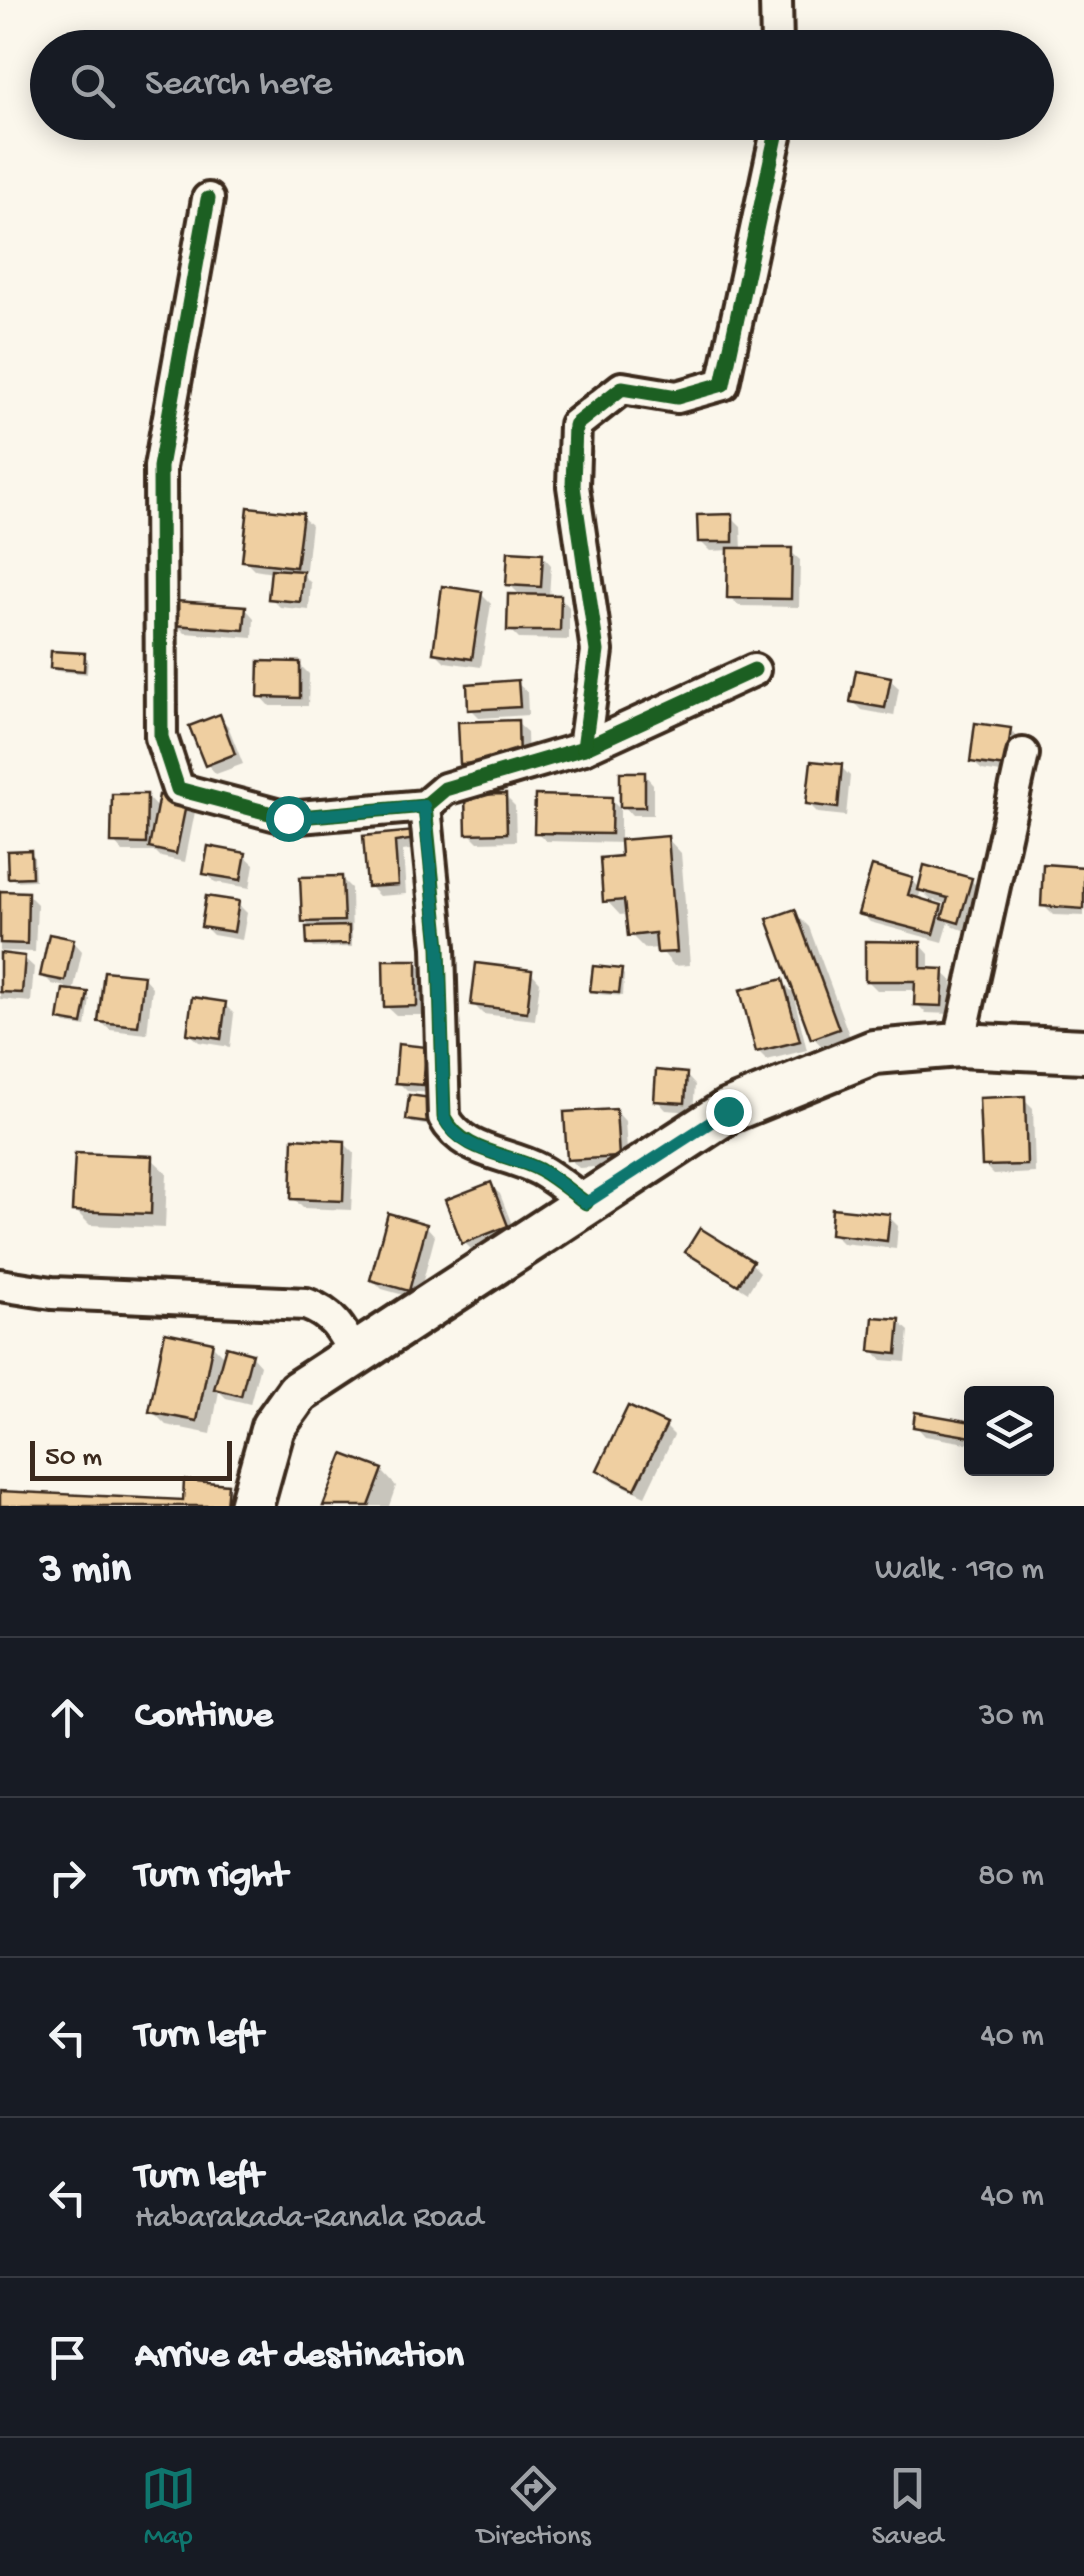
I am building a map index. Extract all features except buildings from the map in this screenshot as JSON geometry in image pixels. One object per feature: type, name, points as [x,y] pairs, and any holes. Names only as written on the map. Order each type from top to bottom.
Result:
[{"type":"main road","points":[[250,1506],[273,1428],[298,1392],[728,1111],[874,1052],[959,1045],[1084,1051]]},
{"type":"street","points":[[776,0],[777,30]]},
{"type":"street","points":[[584,748],[597,652],[573,486],[574,424],[622,388],[676,397],[724,384],[774,140]]},
{"type":"street","points":[[208,199],[160,467],[162,737],[178,790],[288,818],[424,806],[445,789],[584,748],[754,670]]},
{"type":"street","points":[[959,1045],[1022,754]]},
{"type":"street","points":[[424,806],[439,947],[444,1118],[453,1134],[482,1150],[538,1169],[586,1203]]},
{"type":"street","points":[[0,1285],[52,1293],[306,1304],[337,1322],[356,1356]]},
{"type":"cycle path","points":[[584,748],[597,651],[573,486],[575,425],[622,388],[677,397],[723,384],[775,140]]},
{"type":"cycle path","points":[[208,199],[160,467],[161,737],[178,789],[288,818],[425,806],[445,789],[584,748],[754,670]]},
{"type":"cycle path","points":[[425,806],[439,947],[444,1117],[452,1129],[474,1145],[540,1170],[586,1203]]},
{"type":"route","points":[[288,818],[424,806],[439,947],[444,1118],[453,1134],[482,1150],[538,1169],[586,1203],[728,1111]]}]
